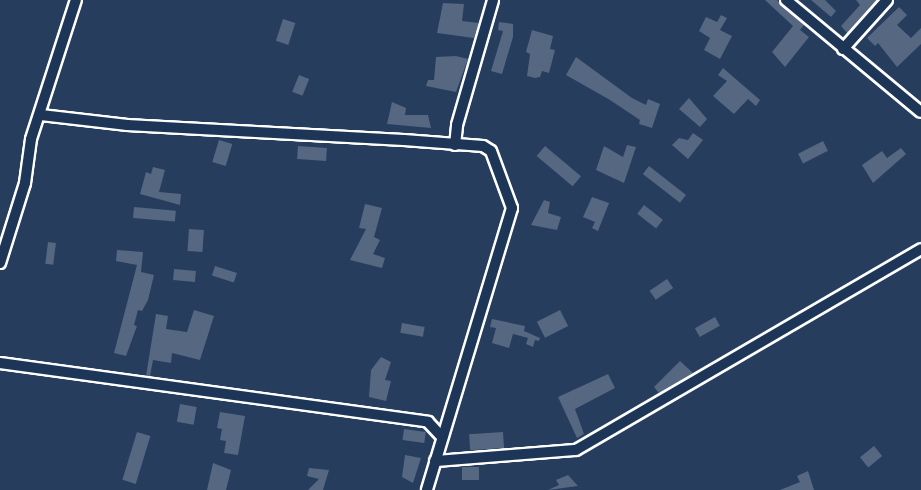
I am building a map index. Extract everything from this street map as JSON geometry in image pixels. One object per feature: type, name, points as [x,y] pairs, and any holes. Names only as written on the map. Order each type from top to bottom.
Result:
[{"type":"street","points":[[0,263],[25,183],[31,139],[41,115],[76,0]]},
{"type":"street","points":[[455,145],[457,125],[493,0]]},
{"type":"street","points":[[786,0],[921,112]]},
{"type":"street","points":[[843,48],[887,0]]},
{"type":"street","points":[[41,115],[127,125],[483,146],[491,151],[512,208],[427,490]]},
{"type":"street","points":[[435,461],[576,450],[921,249]]},
{"type":"street","points":[[0,363],[428,422],[442,437]]},
{"type":"building","points":[[765,0],[777,0],[804,25],[800,30],[809,37],[785,67],[772,52],[793,26]]},
{"type":"building","points":[[811,0],[825,0],[836,11],[831,17]]},
{"type":"building","points":[[856,0],[877,0],[847,33],[841,26],[860,5]]},
{"type":"building","points":[[443,3],[464,4],[462,21],[479,23],[474,38],[437,33]]},
{"type":"building","points":[[899,7],[907,15],[897,25],[911,38],[921,28],[921,44],[897,67],[878,43],[875,46],[867,38]]},
{"type":"building","points":[[721,15],[727,18],[720,30],[732,36],[720,59],[704,50],[710,38],[699,31],[706,17],[717,22]]},
{"type":"building","points":[[283,19],[295,23],[288,45],[276,41]]},
{"type":"building","points":[[499,22],[513,24],[513,37],[502,74],[491,71],[503,31],[498,30]]},
{"type":"building","points":[[532,30],[553,36],[550,49],[555,50],[549,73],[542,71],[540,77],[535,78],[527,76],[530,54],[526,52]]},
{"type":"building","points":[[456,56],[468,59],[456,92],[426,86],[428,80],[434,80],[436,57]]},
{"type":"building","points":[[576,57],[632,98],[646,105],[648,99],[660,104],[652,128],[639,124],[640,120],[566,75]]},
{"type":"building","points":[[723,68],[760,100],[756,106],[748,99],[734,114],[713,96],[727,81],[718,75]]},
{"type":"building","points":[[299,75],[309,79],[302,96],[292,92]]},
{"type":"building","points":[[689,98],[707,119],[700,127],[679,109]]},
{"type":"building","points":[[392,102],[406,108],[405,115],[428,115],[431,128],[387,124]]},
{"type":"building","points":[[693,133],[703,140],[688,159],[672,145],[679,138],[688,140]]},
{"type":"building","points":[[219,140],[232,144],[226,166],[212,162]]},
{"type":"building","points":[[823,141],[828,151],[803,164],[798,154]]},
{"type":"building","points":[[627,145],[636,147],[624,183],[596,170],[604,146],[623,157]]},
{"type":"building","points":[[298,146],[327,148],[326,161],[297,159]]},
{"type":"building","points":[[545,146],[581,176],[573,186],[537,156]]},
{"type":"building","points":[[901,148],[906,154],[873,183],[862,165],[882,151],[887,158]]},
{"type":"building","points":[[649,166],[686,195],[680,203],[643,174]]},
{"type":"building","points":[[153,167],[165,170],[159,192],[181,194],[180,205],[140,194],[146,172],[151,174]]},
{"type":"building","points":[[592,197],[609,203],[598,231],[592,228],[595,222],[583,217]]},
{"type":"building","points":[[544,200],[550,202],[548,213],[561,217],[557,230],[531,225]]},
{"type":"building","points":[[365,204],[382,208],[374,237],[380,240],[373,254],[385,258],[382,268],[350,260],[366,229],[359,228]]},
{"type":"building","points":[[644,205],[663,220],[656,228],[637,214]]},
{"type":"building","points":[[134,207],[176,211],[175,222],[133,218]]},
{"type":"building","points":[[189,229],[204,230],[202,252],[187,251]]},
{"type":"building","points":[[48,242],[56,243],[53,265],[45,264]]},
{"type":"building","points":[[117,250],[143,252],[141,272],[154,275],[148,300],[142,311],[138,310],[134,325],[137,326],[126,356],[114,353],[137,265],[116,261]]},
{"type":"building","points":[[215,266],[237,273],[234,283],[212,276]]},
{"type":"building","points":[[174,269],[196,271],[195,282],[173,280]]},
{"type":"building","points":[[667,279],[673,288],[656,300],[650,291]]},
{"type":"building","points":[[194,310],[214,316],[200,360],[172,353],[171,363],[153,360],[150,376],[146,376],[156,314],[168,316],[166,329],[187,332]]},
{"type":"building","points":[[560,310],[568,326],[545,338],[537,322]]},
{"type":"building","points":[[715,317],[720,326],[700,337],[695,328]]},
{"type":"building","points":[[492,319],[525,326],[524,331],[540,338],[539,341],[535,340],[533,347],[526,344],[528,338],[513,334],[509,348],[492,343],[496,328],[490,327]]},
{"type":"building","points":[[402,323],[425,327],[423,337],[400,333]]},
{"type":"building","points":[[381,357],[391,362],[385,380],[391,381],[386,401],[369,397],[371,370]]},
{"type":"building","points":[[680,361],[693,373],[659,393],[654,387]]},
{"type":"building","points":[[608,374],[615,388],[575,409],[584,434],[577,438],[558,397]]},
{"type":"building","points":[[180,404],[197,407],[194,425],[177,422]]},
{"type":"building","points":[[220,412],[245,416],[238,455],[224,453],[226,441],[220,440],[222,429],[217,428]]},
{"type":"building","points":[[404,429],[426,432],[424,443],[402,440]]},
{"type":"building","points":[[137,432],[150,436],[136,484],[122,480]]},
{"type":"building","points":[[503,432],[504,448],[470,450],[469,434]]},
{"type":"building","points":[[874,446],[882,456],[868,467],[860,457]]},
{"type":"building","points":[[405,455],[421,458],[413,483],[402,477]]},
{"type":"building","points":[[213,463],[231,470],[226,490],[207,490]]},
{"type":"building","points":[[462,467],[479,467],[479,480],[462,480]]},
{"type":"building","points":[[309,468],[329,470],[323,490],[308,490],[319,479],[307,476]]},
{"type":"building","points":[[808,471],[814,490],[780,490],[800,482],[797,476]]},
{"type":"building","points":[[568,475],[578,486],[548,490],[559,485],[556,480]]}]
